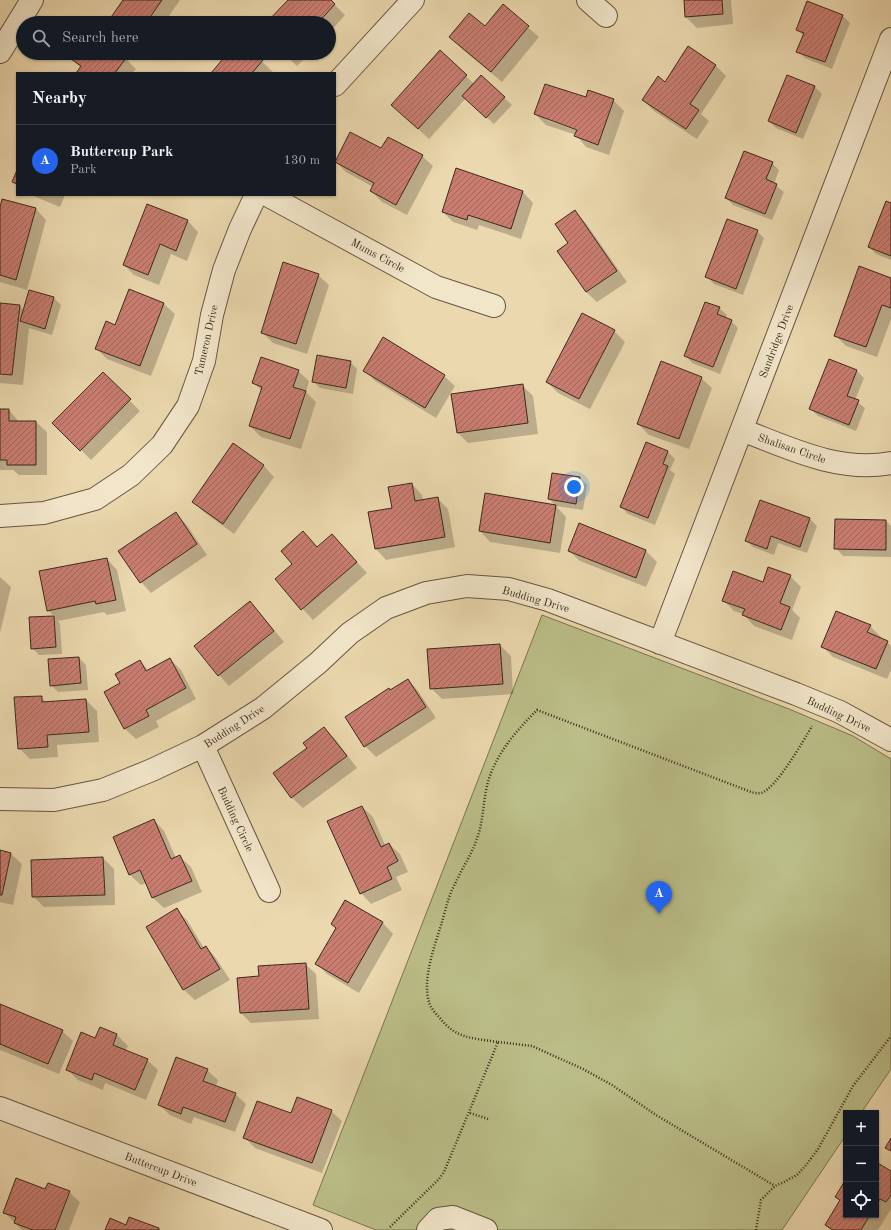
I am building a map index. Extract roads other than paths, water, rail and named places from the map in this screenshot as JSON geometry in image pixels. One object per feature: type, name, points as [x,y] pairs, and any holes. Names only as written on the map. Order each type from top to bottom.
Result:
[{"type":"street","points":[[22,16],[32,0]]},
{"type":"street","points":[[336,84],[412,0]]},
{"type":"street","points":[[588,0],[606,16]]},
{"type":"street","points":[[0,52],[16,26]]},
{"type":"street","name":"Sandridge Drive","points":[[660,643],[891,39]]},
{"type":"street","name":"Tameron Drive","points":[[0,516],[44,513],[95,499],[131,475],[162,445],[188,406],[204,361],[212,315],[224,270],[240,229],[256,196]]},
{"type":"street","name":"Mums Circle","points":[[269,196],[436,287],[494,306]]},
{"type":"street","name":"Shalisan Circle","points":[[742,430],[803,454],[840,464],[878,466],[891,463]]},
{"type":"street","name":"Budding Drive","points":[[0,799],[54,800],[103,790],[152,770],[203,746],[263,708],[318,664],[350,633],[386,608],[426,593],[468,586],[509,589],[548,600],[796,694],[840,712],[891,740]]},
{"type":"street","name":"Budding Circle","points":[[203,746],[269,891]]},
{"type":"street","name":"Buttercup Drive","points":[[0,1108],[321,1230]]},
{"type":"street","points":[[428,1230],[438,1219],[453,1216],[486,1230]]},
{"type":"place","name":"Buttercup Park","points":[[659,914]]}]
